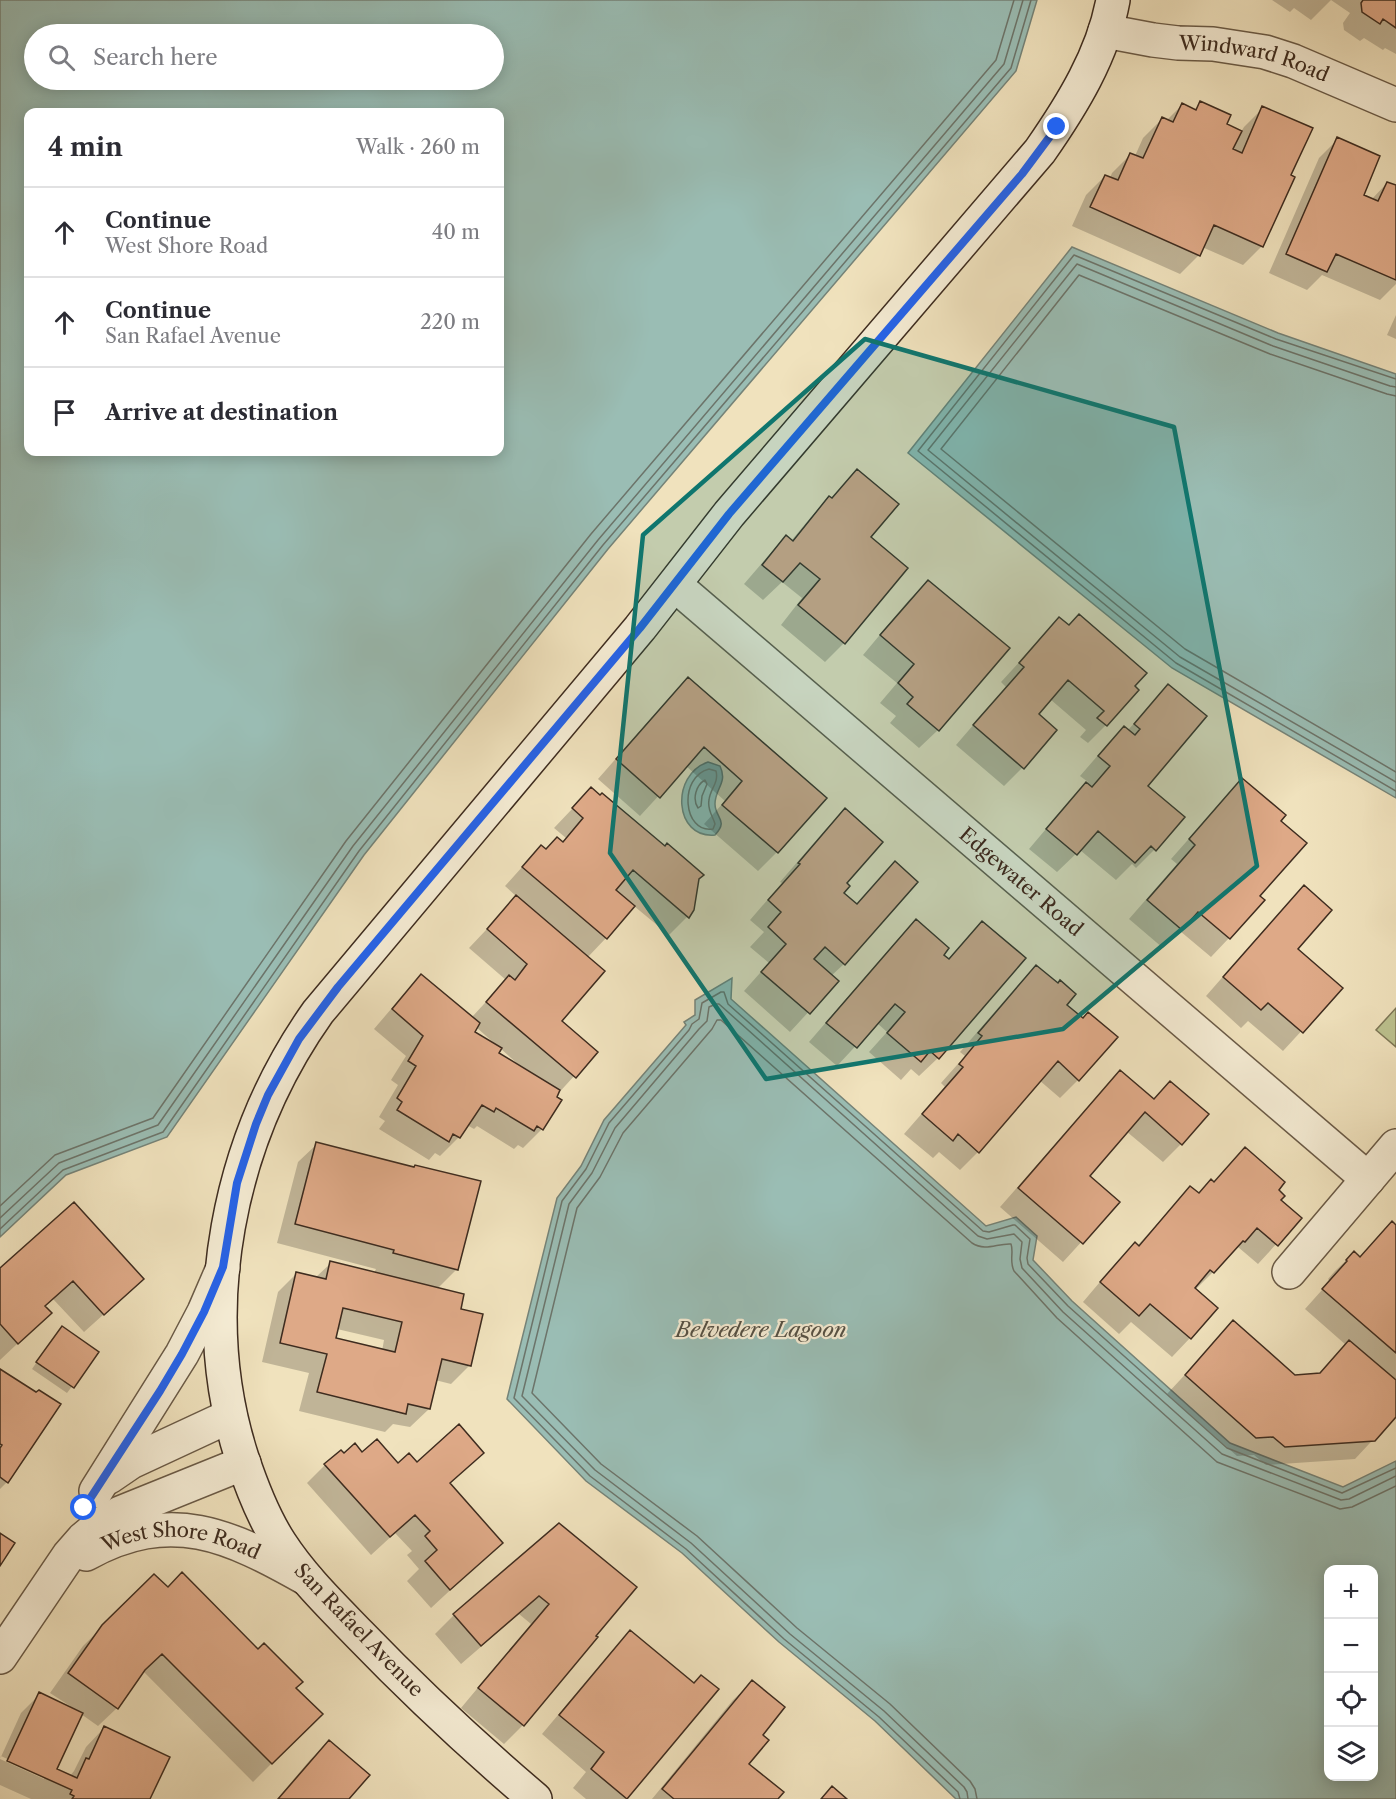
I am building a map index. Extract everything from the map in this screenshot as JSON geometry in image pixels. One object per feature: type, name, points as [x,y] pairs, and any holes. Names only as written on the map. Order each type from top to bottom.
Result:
[{"type":"street","name":"San Rafael Avenue","points":[[536,1799],[492,1762],[416,1691],[307,1579],[291,1560],[268,1522],[244,1463],[231,1416],[225,1392],[220,1338],[223,1267],[237,1183],[246,1154],[268,1095],[299,1039],[338,987],[675,585],[729,514],[1040,151],[1077,94],[1096,56],[1113,0]]},
{"type":"street","name":"Windward Road","points":[[1105,31],[1153,40],[1213,44],[1265,52],[1293,61],[1396,105]]},
{"type":"street","name":"Edgewater Road","points":[[675,585],[1368,1179]]},
{"type":"street","points":[[1289,1272],[1396,1146]]},
{"type":"street","name":"West Shore Road","points":[[57,1572],[84,1508],[182,1354],[204,1312],[223,1267]]},
{"type":"street","name":"West Shore Road","points":[[96,1491],[117,1470],[231,1416]]},
{"type":"street","name":"West Shore Road","points":[[0,1657],[57,1572],[83,1539],[101,1524],[120,1513],[244,1463]]},
{"type":"street","name":"West Shore Road","points":[[57,1572],[88,1553],[129,1535],[149,1530],[190,1529],[231,1541],[307,1579]]},
{"type":"highlighted area","points":[[865,339],[1174,427],[1257,866],[1063,1029],[766,1079],[610,853],[643,535]]},
{"type":"green space","points":[[1396,1008],[1396,1047],[1376,1030]]},
{"type":"water","points":[[0,0],[1037,0],[1016,71],[608,549],[364,855],[167,1137],[66,1175],[0,1237]]},
{"type":"water","points":[[1072,247],[1278,333],[1396,374],[1396,798],[1172,668],[908,453]]},
{"type":"water","points":[[708,762],[720,766],[723,777],[715,804],[721,826],[715,835],[701,834],[691,827],[682,805],[687,779],[696,769]]},
{"type":"water","name":"Belvedere Lagoon","points":[[732,978],[731,999],[986,1226],[1016,1217],[1037,1236],[1033,1260],[1072,1301],[1230,1443],[1343,1487],[1396,1461],[1396,1799],[956,1799],[875,1721],[779,1642],[682,1553],[586,1481],[507,1399],[557,1198],[581,1166],[604,1120],[686,1025],[684,1022],[695,1015],[695,1000]]},
{"type":"building","points":[[1363,0],[1396,0],[1396,28],[1383,19],[1380,24],[1362,12]]},
{"type":"building","points":[[1200,101],[1231,115],[1227,124],[1242,131],[1233,149],[1242,153],[1262,106],[1313,128],[1291,175],[1295,177],[1263,247],[1214,225],[1200,256],[1090,207],[1105,175],[1118,180],[1130,153],[1143,158],[1162,117],[1173,122],[1182,103],[1196,110]]},
{"type":"building","points":[[1337,137],[1380,156],[1364,195],[1378,201],[1387,182],[1396,185],[1396,280],[1336,254],[1327,272],[1286,254]]},
{"type":"building","points":[[857,469],[899,504],[871,537],[908,568],[845,644],[798,605],[820,579],[800,563],[783,582],[762,565],[786,535],[793,541],[829,496],[832,498]]},
{"type":"building","points":[[928,580],[1010,648],[939,731],[907,704],[913,697],[898,683],[914,664],[880,635]]},
{"type":"building","points":[[1079,614],[1147,673],[1135,686],[1139,690],[1107,726],[1097,718],[1104,711],[1068,680],[1039,714],[1057,730],[1024,769],[973,725],[1024,667],[1019,663],[1059,617],[1069,625]]},
{"type":"building","points":[[688,677],[827,798],[778,853],[722,805],[742,781],[704,747],[660,798],[616,759]]},
{"type":"building","points":[[1168,684],[1207,716],[1148,786],[1185,817],[1156,851],[1151,846],[1135,863],[1098,831],[1077,855],[1046,829],[1086,782],[1092,787],[1110,766],[1098,756],[1124,726],[1135,735],[1140,729],[1134,724]]},
{"type":"building","points":[[1242,778],[1286,815],[1281,821],[1307,843],[1260,896],[1265,900],[1230,939],[1198,912],[1182,930],[1147,900],[1195,845],[1189,839]]},
{"type":"building","points":[[591,787],[600,795],[602,793],[665,846],[667,843],[704,875],[699,879],[694,910],[689,918],[633,870],[616,890],[635,906],[607,939],[522,867],[541,845],[546,849],[557,837],[563,842],[583,818],[572,808]]},
{"type":"building","points":[[845,808],[883,842],[847,883],[850,886],[844,893],[857,904],[895,861],[918,882],[845,965],[825,947],[814,959],[839,981],[810,1014],[761,972],[786,944],[768,927],[781,912],[768,900]]},
{"type":"building","points":[[1304,885],[1332,910],[1298,949],[1343,988],[1303,1033],[1268,1003],[1261,1010],[1223,977]]},
{"type":"building","points":[[516,895],[605,971],[562,1021],[598,1052],[576,1078],[486,1002],[509,975],[515,980],[527,964],[487,929]]},
{"type":"building","points":[[916,919],[949,948],[944,955],[949,959],[982,921],[1026,958],[939,1059],[930,1051],[921,1062],[887,1033],[905,1012],[895,1004],[857,1048],[826,1023]]},
{"type":"building","points":[[1036,965],[1058,983],[1060,980],[1076,994],[1067,1005],[1083,1018],[1088,1012],[1118,1037],[1079,1081],[1058,1061],[979,1153],[958,1134],[953,1141],[922,1114],[963,1067],[959,1064],[982,1036],[978,1033]]},
{"type":"building","points":[[421,974],[480,1023],[475,1032],[502,1048],[499,1053],[560,1090],[557,1097],[562,1100],[543,1130],[537,1126],[534,1131],[496,1108],[494,1112],[482,1105],[460,1138],[453,1134],[449,1142],[397,1110],[402,1102],[397,1098],[416,1066],[408,1061],[423,1036],[392,1009]]},
{"type":"building","points":[[1120,1070],[1154,1099],[1170,1081],[1209,1114],[1182,1145],[1145,1112],[1090,1176],[1120,1202],[1083,1244],[1018,1188]]},
{"type":"building","points":[[316,1142],[481,1181],[458,1270],[393,1253],[394,1250],[295,1224]]},
{"type":"building","points":[[1245,1147],[1285,1182],[1279,1190],[1285,1196],[1281,1200],[1302,1218],[1278,1246],[1257,1228],[1214,1273],[1210,1270],[1195,1288],[1218,1308],[1191,1339],[1150,1304],[1139,1316],[1100,1282],[1135,1242],[1139,1246],[1190,1186],[1199,1193],[1211,1179],[1214,1182]]},
{"type":"building","points":[[74,1202],[144,1279],[104,1315],[73,1281],[45,1306],[52,1313],[18,1344],[0,1324],[0,1268]]},
{"type":"building","points":[[1392,1221],[1396,1225],[1396,1353],[1322,1289],[1354,1251],[1360,1257]]},
{"type":"building","points":[[330,1261],[464,1294],[461,1309],[483,1314],[471,1366],[442,1359],[430,1409],[408,1404],[406,1414],[317,1392],[327,1354],[280,1343],[296,1272],[326,1279]],"holes":[[[343,1308],[402,1322],[395,1352],[336,1338]]]},
{"type":"building","points":[[1233,1320],[1295,1375],[1320,1373],[1349,1340],[1396,1380],[1396,1417],[1375,1441],[1285,1447],[1273,1437],[1256,1438],[1185,1375]]},
{"type":"building","points":[[62,1326],[99,1352],[74,1388],[36,1362]]},
{"type":"building","points":[[0,1369],[36,1392],[39,1390],[61,1404],[8,1483],[0,1477],[0,1448],[2,1445],[0,1444]]},
{"type":"building","points":[[459,1424],[484,1453],[450,1483],[503,1543],[450,1590],[425,1561],[437,1550],[425,1536],[430,1531],[415,1515],[390,1537],[324,1464],[341,1450],[344,1453],[355,1443],[362,1452],[377,1439],[398,1463],[409,1453],[417,1462]]},
{"type":"building","points":[[559,1523],[637,1587],[524,1726],[478,1688],[549,1604],[539,1596],[481,1646],[453,1614]]},
{"type":"building","points":[[0,1533],[15,1543],[0,1566]]},
{"type":"building","points":[[182,1572],[258,1649],[264,1643],[303,1682],[296,1688],[323,1714],[272,1764],[162,1654],[145,1670],[118,1709],[68,1673],[102,1625],[154,1574],[168,1587]]},
{"type":"building","points":[[630,1630],[694,1683],[701,1675],[719,1689],[627,1799],[591,1769],[604,1752],[559,1715]]},
{"type":"building","points":[[752,1680],[785,1707],[763,1735],[769,1740],[749,1764],[784,1792],[778,1799],[674,1799],[662,1789]]},
{"type":"building","points":[[39,1692],[83,1713],[57,1769],[77,1778],[86,1758],[89,1759],[104,1726],[170,1757],[150,1799],[72,1799],[74,1796],[70,1794],[72,1790],[7,1761]]},
{"type":"building","points":[[329,1740],[370,1775],[349,1799],[278,1799]]},
{"type":"building","points":[[832,1786],[847,1799],[821,1799]]},
{"type":"route","points":[[84,1508],[160,1391],[204,1312],[223,1267],[237,1183],[256,1124],[282,1068],[318,1012],[640,628],[729,514],[1022,174],[1057,127]]}]
